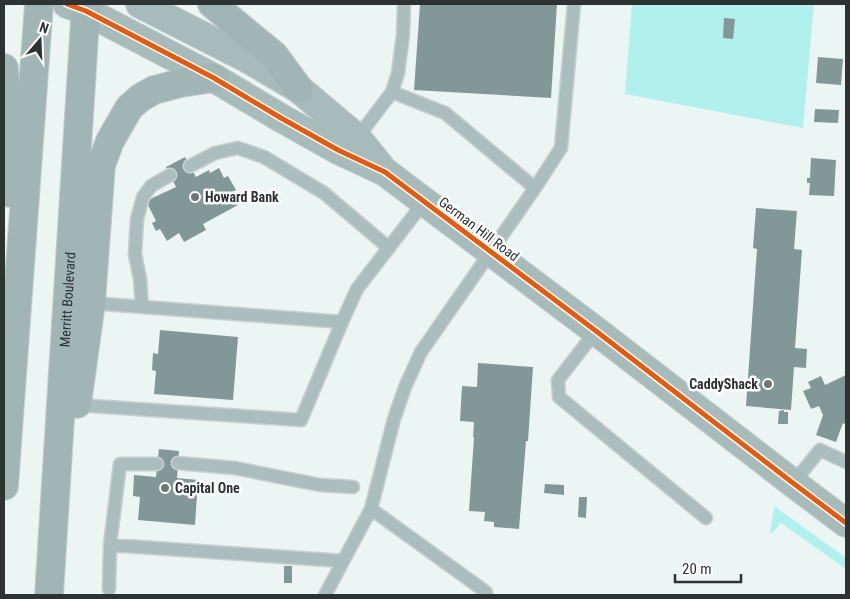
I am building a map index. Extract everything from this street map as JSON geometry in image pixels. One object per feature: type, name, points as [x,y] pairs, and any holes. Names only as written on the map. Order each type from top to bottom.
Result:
[{"type":"main road","points":[[4,486],[11,277],[39,4]]},
{"type":"main road","points":[[212,4],[274,55],[299,88]]},
{"type":"main road","name":"Merritt Boulevard","points":[[49,595],[69,404],[80,6]]},
{"type":"main road","points":[[4,68],[8,124],[6,185],[11,277]]},
{"type":"main road","points":[[69,404],[91,303],[101,165],[110,141],[129,108],[140,98],[154,90],[181,83],[214,78]]},
{"type":"street","name":"German Hill Road","points":[[140,4],[248,59],[299,88],[357,138],[385,172]]},
{"type":"street","name":"German Hill Road","points":[[80,6],[214,78],[338,150],[385,172],[846,523]]},
{"type":"lane","points":[[357,138],[392,92],[398,72],[403,35],[404,4]]},
{"type":"lane","points":[[325,595],[371,509],[394,418],[405,387],[421,352],[561,148],[574,4]]},
{"type":"lane","points":[[392,92],[445,113],[535,188]]},
{"type":"lane","points":[[190,166],[215,153],[238,148],[264,157],[324,193],[389,248]]},
{"type":"lane","points":[[142,307],[140,279],[135,254],[137,219],[143,198],[151,186],[170,175]]},
{"type":"lane","points":[[69,404],[301,420],[357,289],[424,202]]},
{"type":"lane","points":[[91,303],[342,322]]},
{"type":"lane","points":[[596,331],[558,380],[559,397],[706,518]]},
{"type":"lane","points":[[793,483],[820,450],[846,462]]},
{"type":"lane","points":[[109,589],[110,545],[120,464],[157,464]]},
{"type":"lane","points":[[178,464],[235,468],[320,485],[353,487]]},
{"type":"lane","points":[[371,509],[486,592],[486,595]]},
{"type":"lane","points":[[110,545],[343,561]]},
{"type":"shaded area","points":[[632,4],[814,4],[803,128],[625,94]]},
{"type":"shaded area","points":[[774,506],[846,558],[846,569],[781,523],[770,535]]},
{"type":"building","points":[[420,4],[557,4],[551,98],[414,90]]},
{"type":"building","points":[[724,18],[735,19],[733,39],[723,38]]},
{"type":"building","points":[[818,57],[843,59],[841,85],[816,83]]},
{"type":"building","points":[[815,109],[839,110],[838,123],[814,122]]},
{"type":"building","name":"Howard Bank","points":[[185,157],[196,177],[209,170],[210,173],[219,168],[224,178],[228,176],[236,190],[232,192],[239,203],[203,224],[206,230],[184,242],[179,233],[167,241],[160,229],[156,231],[152,223],[156,221],[146,201],[176,187],[166,167]]},
{"type":"building","points":[[811,158],[836,160],[834,196],[809,195],[810,183],[807,183],[807,178],[810,178]]},
{"type":"building","points":[[756,208],[797,211],[794,249],[802,250],[795,348],[807,349],[806,368],[794,367],[791,410],[746,406],[757,249],[753,248]]},
{"type":"building","points":[[160,330],[238,337],[233,400],[154,394],[156,371],[152,370],[153,353],[158,354]]},
{"type":"building","points":[[478,363],[533,367],[519,529],[494,527],[494,522],[484,521],[485,512],[469,511],[474,422],[460,421],[462,386],[477,387]]},
{"type":"building","points":[[846,375],[846,425],[843,423],[836,442],[816,435],[823,415],[819,406],[811,409],[803,391],[811,388],[808,382],[821,376],[825,385]]},
{"type":"building","points":[[784,410],[784,412],[788,412],[788,424],[778,424],[779,411]]},
{"type":"building","name":"Capital One","points":[[159,449],[179,451],[177,478],[198,480],[195,525],[138,520],[140,497],[133,496],[134,475],[156,477]]},
{"type":"building","points":[[545,484],[564,485],[564,495],[544,493]]},
{"type":"building","points":[[579,497],[587,497],[586,518],[578,517]]},
{"type":"building","points":[[284,566],[292,566],[292,583],[284,583]]},
{"type":"cycle path","points":[[67,4],[86,11],[214,78],[338,150],[385,172],[846,523]]},
{"type":"place","name":"Howard Bank","points":[[195,197]]},
{"type":"place","name":"CaddyShack","points":[[768,384]]},
{"type":"place","name":"Capital One","points":[[165,488]]}]
